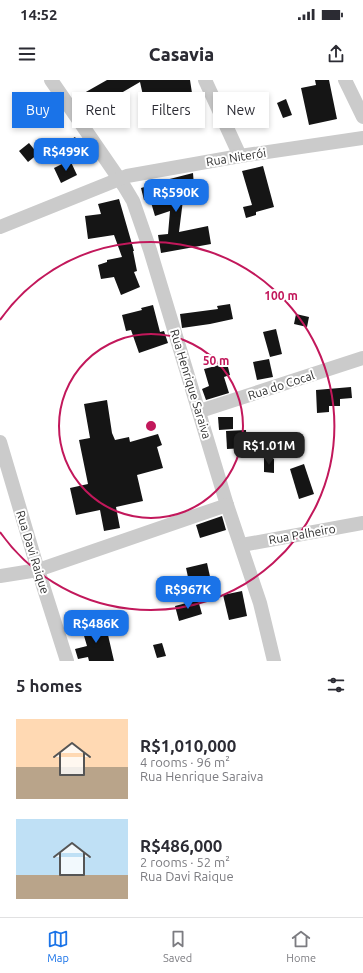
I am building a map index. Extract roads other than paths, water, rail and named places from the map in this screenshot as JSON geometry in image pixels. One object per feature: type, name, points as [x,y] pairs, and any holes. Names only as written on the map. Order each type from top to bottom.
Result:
[{"type":"street","name":"Rua Henrique Saraiva","points":[[51,80],[133,201],[150,250],[200,411],[227,505],[242,545],[260,603],[274,661]]},
{"type":"street","points":[[205,80],[240,156]]},
{"type":"street","points":[[345,80],[363,117]]},
{"type":"street","name":"Rua Niterói","points":[[0,227],[127,176],[240,156],[363,138]]},
{"type":"street","name":"Rua do Cocal","points":[[200,411],[363,358]]},
{"type":"street","name":"Rua Davi Raique","points":[[0,442],[67,661]]},
{"type":"street","points":[[0,576],[38,570],[227,505]]},
{"type":"street","name":"Rua Palheiro","points":[[242,545],[363,522]]}]
